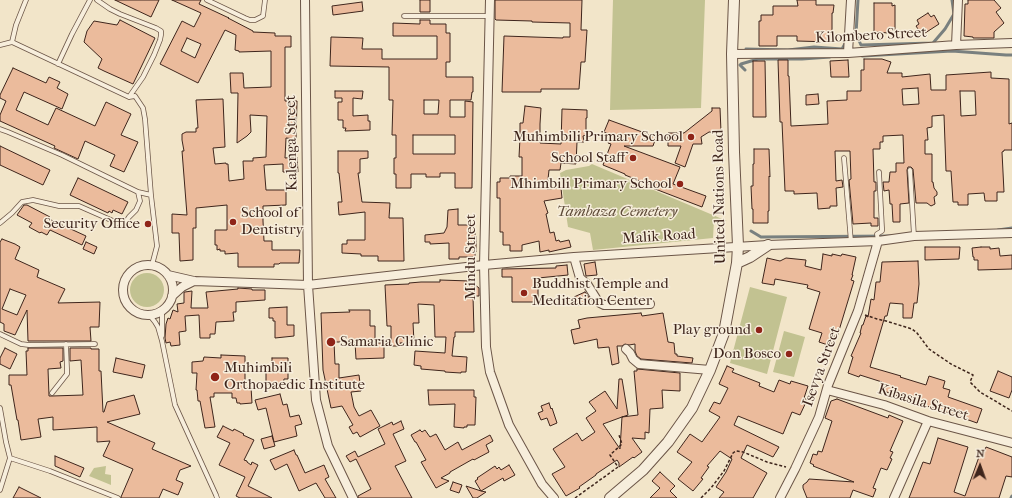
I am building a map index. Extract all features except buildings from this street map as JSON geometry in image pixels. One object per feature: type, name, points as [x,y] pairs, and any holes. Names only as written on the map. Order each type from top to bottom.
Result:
[{"type":"street","name":"Kalenga Street","points":[[305,0],[308,285],[316,400],[328,446],[353,498]]},
{"type":"street","name":"Mindu Street","points":[[490,0],[484,265],[486,347],[490,372],[509,425],[542,484],[554,498]]},
{"type":"street","name":"United Nations Road","points":[[610,498],[642,470],[668,442],[692,408],[710,370],[724,333],[737,263],[738,246],[732,54],[734,0]]},
{"type":"street","points":[[848,53],[851,0]]},
{"type":"street","points":[[956,44],[958,0]]},
{"type":"street","name":"Kilombero Street","points":[[732,54],[848,53],[956,44],[1012,44]]},
{"type":"street","name":"Malik Road","points":[[168,275],[194,281],[308,285],[484,265],[574,257],[738,246],[878,242],[914,236],[1012,233]]},
{"type":"street","name":"Isevya Street","points":[[780,498],[819,417],[833,371],[858,311],[878,242]]},
{"type":"street","points":[[737,263],[750,257],[768,245]]},
{"type":"street","points":[[574,257],[580,278],[600,303],[604,305],[650,304]]},
{"type":"street","points":[[152,265],[161,268],[168,275],[172,282],[172,296],[167,307],[162,311],[152,315],[140,314],[133,311],[124,299],[122,292],[123,284],[126,277],[137,267],[152,265]]},
{"type":"street","points":[[172,296],[182,287],[194,281]]},
{"type":"street","points":[[626,349],[633,359],[639,364],[710,370]]},
{"type":"street","name":"Kibasila Street","points":[[827,390],[884,406],[928,421],[1012,443]]},
{"type":"street","points":[[894,498],[928,421]]},
{"type":"lane","points":[[12,42],[16,25],[26,0]]},
{"type":"lane","points":[[58,64],[90,0]]},
{"type":"lane","points":[[97,0],[120,14],[161,31],[160,40],[154,56],[129,97]]},
{"type":"lane","points":[[207,0],[250,20],[256,20],[263,16],[266,0]]},
{"type":"lane","points":[[404,16],[489,16]]},
{"type":"lane","points":[[0,45],[12,42],[129,97],[135,96],[143,108],[145,119],[157,246],[152,265]]},
{"type":"lane","points":[[0,129],[14,134],[138,192],[151,195]]},
{"type":"lane","points":[[844,158],[851,242]]},
{"type":"lane","points":[[910,170],[914,236]]},
{"type":"lane","points":[[878,242],[877,235],[882,231],[879,172]]},
{"type":"lane","points":[[0,223],[22,202],[33,200],[59,206],[79,206],[120,224],[125,223],[136,210],[140,201],[138,192]]},
{"type":"lane","points":[[162,311],[162,340]]},
{"type":"lane","points":[[140,314],[151,317],[158,327],[175,405],[217,498]]},
{"type":"lane","points":[[0,334],[21,344],[29,345],[95,344]]},
{"type":"lane","points":[[52,393],[67,374],[66,344]]},
{"type":"lane","points":[[0,408],[10,458],[0,490]]},
{"type":"lane","points":[[10,458],[50,471],[118,498]]},
{"type":"path","points":[[858,311],[867,316],[886,320],[912,329],[917,333],[929,349],[951,364],[973,374],[970,382],[980,392],[1012,411]]},
{"type":"path","points":[[575,498],[618,467],[610,455],[622,444],[619,435]]},
{"type":"path","points":[[701,498],[724,471],[733,453],[736,451],[774,464],[795,469]]},
{"type":"green space","points":[[613,0],[705,0],[701,108],[610,110]]},
{"type":"green space","name":"Tambaza Cemetery","points":[[592,164],[727,221],[714,220],[713,238],[593,250],[590,233],[568,227],[560,173],[566,170],[589,166]]},
{"type":"green space","points":[[144,273],[150,273],[159,278],[163,284],[163,296],[159,302],[150,307],[144,307],[135,302],[130,293],[130,287],[135,278]]},
{"type":"green space","name":"Play ground","points":[[750,287],[787,297],[767,374],[730,363]]},
{"type":"green space","name":"Don Bosco","points":[[784,331],[805,337],[794,377],[773,372]]},
{"type":"green space","points":[[106,466],[105,474],[111,475],[111,485],[89,476],[94,468]]},
{"type":"waterway","points":[[858,0],[856,34],[861,45],[933,43],[945,29],[954,14],[952,0]]},
{"type":"waterway","points":[[746,49],[788,50],[814,47],[842,49],[846,42]]},
{"type":"waterway","points":[[862,56],[952,51],[1012,55]]},
{"type":"waterway","points":[[745,70],[740,65],[741,64],[758,59],[802,59],[830,57]]},
{"type":"waterway","points":[[998,230],[1012,228]]},
{"type":"waterway","points":[[751,231],[761,237],[891,236]]},
{"type":"place","name":"Muhimbili Primary School","points":[[691,137]]},
{"type":"place","name":"School Staff","points":[[633,158]]},
{"type":"place","name":"Mhimbili Primary School","points":[[680,184]]},
{"type":"place","name":"School of Dentistry","points":[[233,222]]},
{"type":"place","name":"Security Office","points":[[148,224]]},
{"type":"place","name":"Buddhist Temple and Meditation Center","points":[[524,293]]},
{"type":"place","name":"Play ground","points":[[759,330]]},
{"type":"place","name":"Samaria Clinic","points":[[331,342]]},
{"type":"place","name":"Don Bosco","points":[[789,354]]},
{"type":"place","name":"Muhimbili Orthopaedic Institute","points":[[215,377]]}]
